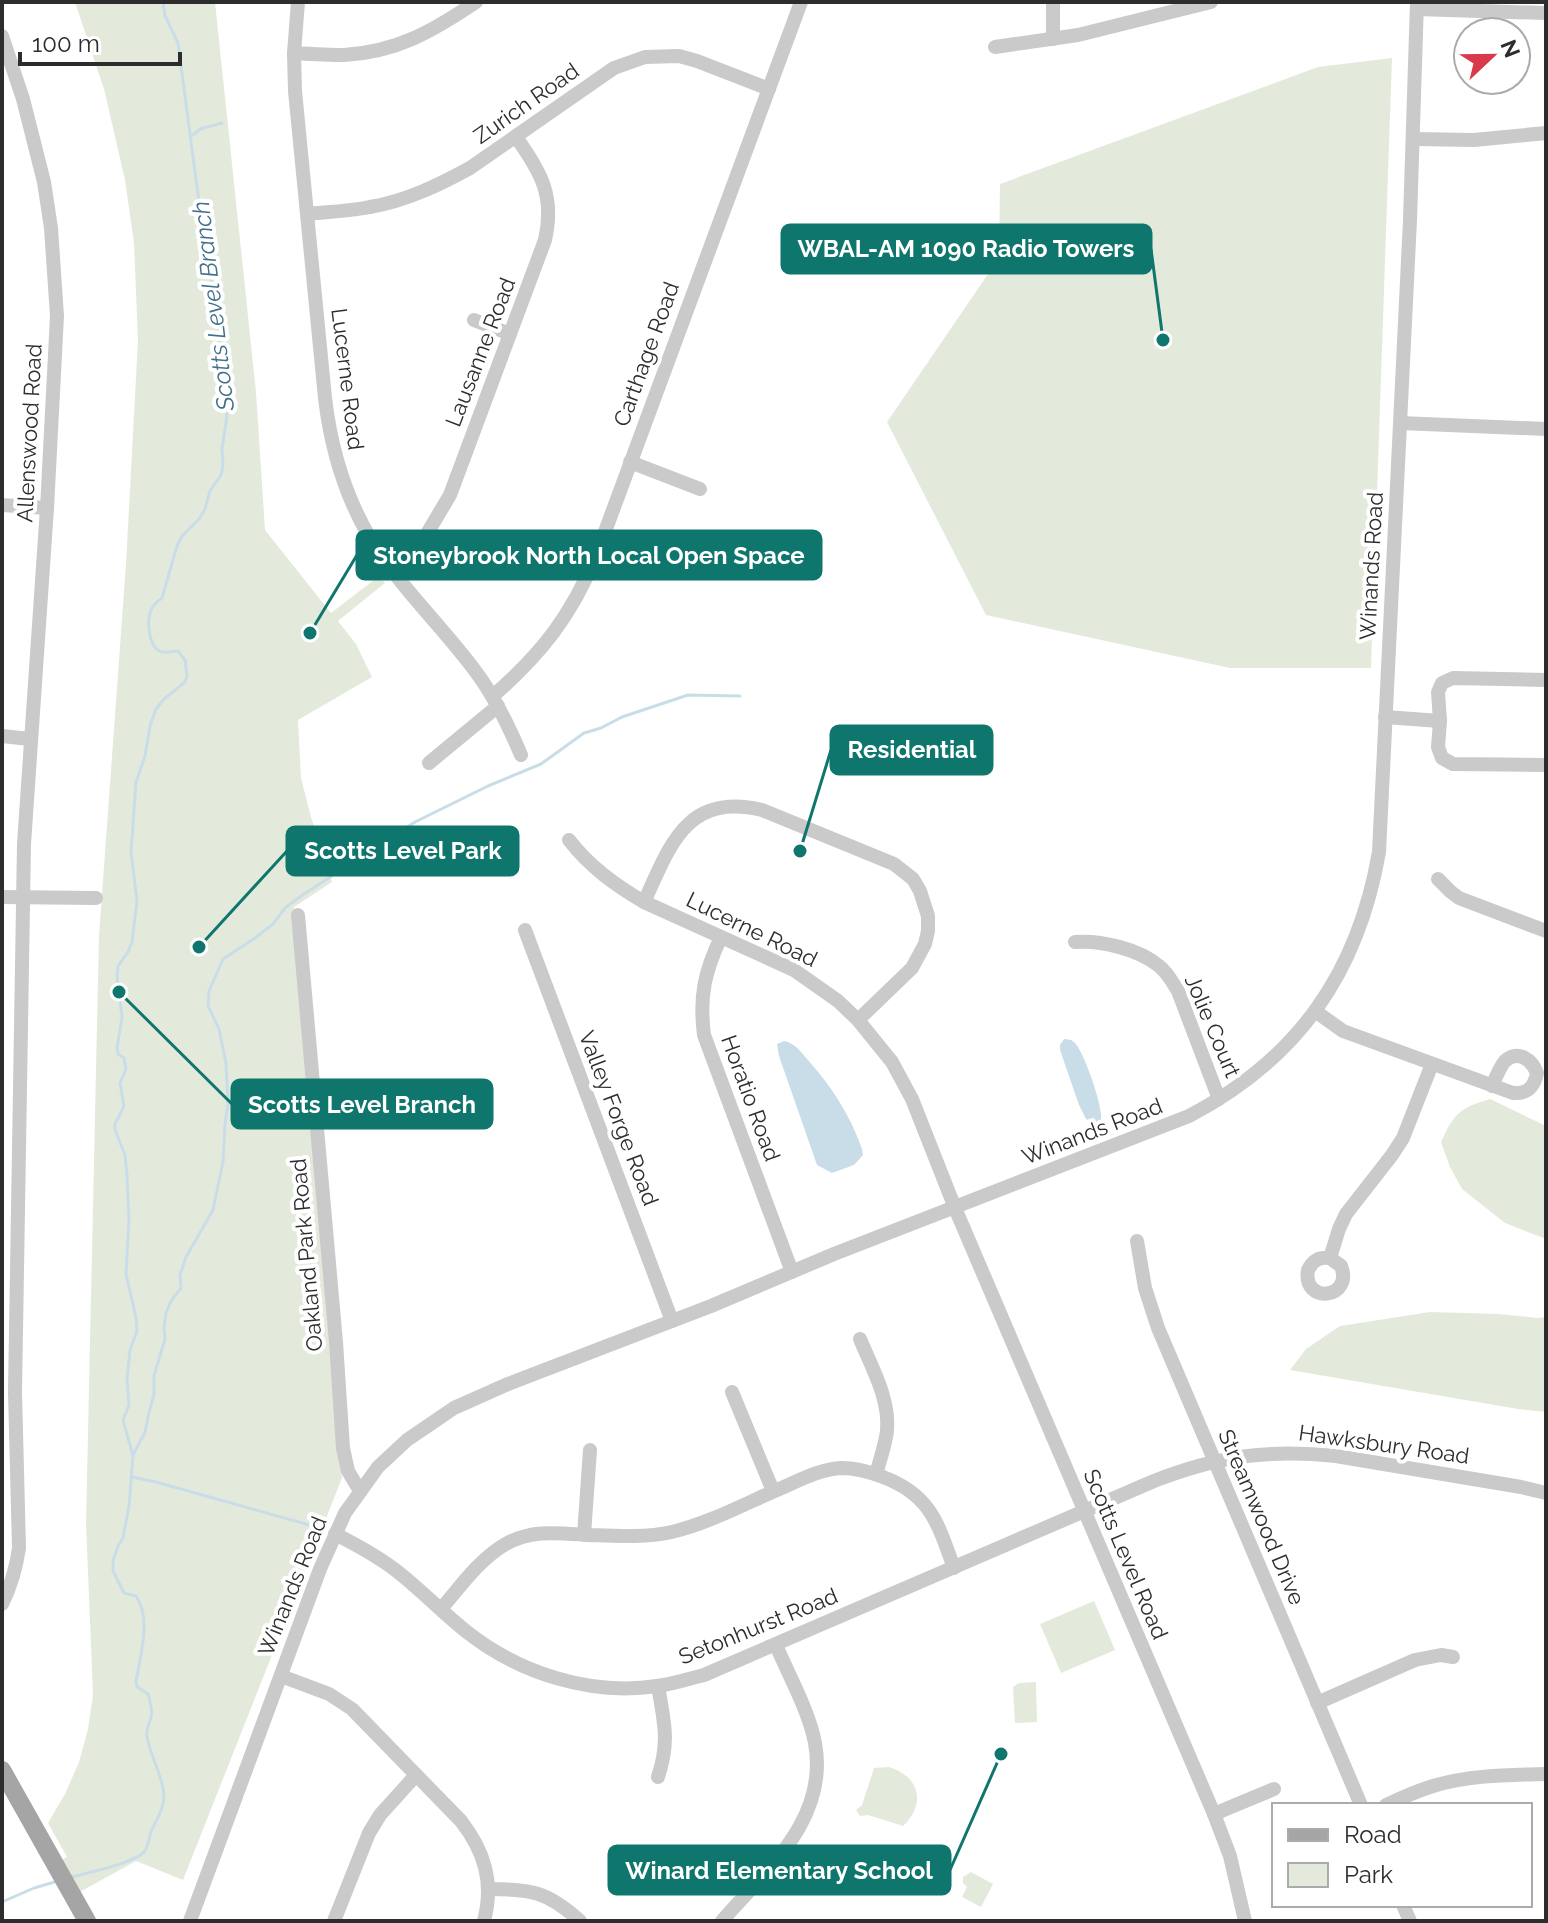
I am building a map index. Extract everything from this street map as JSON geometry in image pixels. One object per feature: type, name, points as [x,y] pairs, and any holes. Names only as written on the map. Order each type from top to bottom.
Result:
[{"type":"main road","points":[[2,1770],[87,1921]]},
{"type":"street","name":"Lucerne Road","points":[[298,2],[295,91],[325,398],[336,462],[355,510],[392,570],[473,668],[496,701],[521,755]]},
{"type":"street","points":[[294,53],[343,55],[385,49],[430,32],[476,2]]},
{"type":"street","name":"Carthage Road","points":[[429,763],[496,701],[536,656],[583,586],[801,2]]},
{"type":"street","points":[[1053,2],[1053,39]]},
{"type":"street","points":[[995,47],[1078,35],[1211,2]]},
{"type":"street","points":[[1417,6],[1546,13]]},
{"type":"street","name":"Winands Road","points":[[190,1921],[335,1534],[345,1513],[378,1467],[423,1428],[454,1408],[508,1384],[1173,1124],[1243,1085],[1266,1065],[1305,1025],[1338,976],[1369,901],[1379,852],[1417,6]]},
{"type":"street","name":"Allenswood Road","points":[[2,36],[34,138],[44,182],[51,228],[57,316],[24,844],[10,1208],[8,1392],[19,1548],[11,1587],[2,1604]]},
{"type":"street","name":"Zurich Road","points":[[307,214],[372,207],[401,200],[448,180],[614,68],[645,57],[679,56],[769,89]]},
{"type":"street","points":[[1413,139],[1474,140],[1546,133]]},
{"type":"street","name":"Lausanne Road","points":[[392,570],[425,537],[450,495],[545,240],[549,224],[546,193],[535,164],[516,137]]},
{"type":"street","points":[[474,320],[510,334]]},
{"type":"street","points":[[1400,423],[1546,429]]},
{"type":"street","points":[[630,462],[700,489]]},
{"type":"street","points":[[2,505],[47,508]]},
{"type":"street","points":[[1546,680],[1447,680],[1438,692],[1438,747],[1446,762],[1546,765]]},
{"type":"street","points":[[1385,717],[1440,721]]},
{"type":"street","points":[[2,736],[30,739]]},
{"type":"street","points":[[644,902],[678,833],[695,818],[733,807],[747,806],[762,810],[894,864],[913,879],[920,891],[926,904],[928,931],[925,944],[912,968],[858,1020]]},
{"type":"street","name":"Lucerne Road","points":[[569,840],[599,873],[644,902],[794,970],[838,1001],[858,1020],[902,1079],[955,1208]]},
{"type":"street","points":[[1438,879],[1459,898],[1546,931]]},
{"type":"street","points":[[2,897],[96,898]]},
{"type":"street","name":"Oakland Park Road","points":[[298,915],[343,1448],[348,1471],[360,1491]]},
{"type":"street","name":"Valley Forge Road","points":[[525,930],[672,1321]]},
{"type":"street","name":"Horatio Road","points":[[721,937],[705,978],[702,1006],[704,1035],[792,1272]]},
{"type":"street","name":"Jolie Court","points":[[1075,942],[1114,945],[1161,967],[1178,991],[1219,1099]]},
{"type":"street","points":[[1315,1011],[1343,1031],[1492,1086]]},
{"type":"street","points":[[1330,1258],[1346,1214],[1403,1138],[1432,1064]]},
{"type":"street","name":"Scotts Level Road","points":[[955,1208],[1214,1814],[1230,1856],[1245,1921]]},
{"type":"street","name":"Streamwood Drive","points":[[1137,1241],[1145,1288],[1158,1328],[1360,1803]]},
{"type":"street","points":[[860,1339],[880,1387],[886,1411],[887,1429],[876,1474]]},
{"type":"street","points":[[732,1392],[773,1491]]},
{"type":"street","points":[[584,1535],[590,1450]]},
{"type":"street","name":"Hawksbury Road","points":[[1214,1461],[1254,1454],[1308,1453],[1546,1493]]},
{"type":"street","name":"Setonhurst Road","points":[[335,1534],[397,1571],[505,1657],[562,1680],[600,1687],[640,1688],[704,1675],[1178,1472],[1214,1461]]},
{"type":"street","points":[[441,1609],[479,1566],[506,1543],[537,1533],[637,1537],[671,1532],[827,1470],[842,1468],[876,1474],[909,1489],[931,1512],[954,1568]]},
{"type":"street","points":[[722,1921],[787,1846],[808,1812],[813,1796],[817,1761],[814,1741],[776,1645]]},
{"type":"street","points":[[1317,1703],[1426,1657],[1453,1657]]},
{"type":"street","points":[[281,1676],[341,1700],[461,1821],[473,1838],[486,1872],[489,1889],[484,1921]]},
{"type":"street","points":[[658,1686],[666,1740],[665,1757],[658,1777]]},
{"type":"street","points":[[1391,1803],[1457,1780],[1546,1774]]},
{"type":"street","points":[[334,1921],[369,1833],[416,1775]]},
{"type":"street","points":[[1214,1814],[1274,1789]]},
{"type":"street","points":[[489,1889],[515,1889],[542,1894],[580,1921]]},
{"type":"green space","points":[[75,2],[215,2],[256,392],[265,530],[331,613],[379,576],[385,583],[338,621],[356,644],[372,677],[298,720],[301,778],[332,882],[294,907],[301,958],[342,1478],[183,1880],[136,1861],[78,1893],[60,1861],[67,1857],[48,1823],[79,1762],[93,1695],[86,1523],[99,935],[126,564],[138,340],[134,243],[125,180],[104,89]]},
{"type":"green space","points":[[1392,58],[1371,668],[1230,668],[986,615],[887,422],[999,258],[1000,184],[1318,67]]},
{"type":"green space","points":[[1490,1099],[1546,1126],[1546,1239],[1505,1223],[1462,1189],[1450,1167],[1441,1142],[1450,1124],[1465,1109]]},
{"type":"green space","points":[[1430,1312],[1546,1317],[1546,1412],[1290,1370],[1306,1349],[1340,1326]]},
{"type":"green space","points":[[1094,1601],[1115,1650],[1061,1673],[1040,1624]]},
{"type":"green space","points":[[1036,1682],[1037,1722],[1015,1723],[1013,1687],[1019,1683]]},
{"type":"green space","points":[[889,1767],[907,1777],[916,1791],[915,1808],[903,1826],[868,1815],[860,1816],[856,1810],[862,1805],[874,1768]]},
{"type":"green space","points":[[971,1872],[993,1884],[981,1907],[962,1897],[967,1887],[963,1877]]},
{"type":"water","points":[[1064,1039],[1076,1044],[1088,1070],[1101,1113],[1097,1124],[1086,1119],[1079,1105],[1060,1050]]},
{"type":"water","points":[[784,1041],[803,1054],[840,1102],[862,1149],[863,1155],[854,1165],[832,1173],[817,1165],[779,1056],[777,1044]]},
{"type":"waterway","name":"Scotts Level Branch","points":[[69,1878],[121,1864],[144,1852],[162,1808],[164,1794],[147,1738],[152,1715],[148,1694],[137,1687],[136,1682],[144,1638],[141,1605],[136,1596],[124,1593],[113,1571],[129,1506],[133,1456],[123,1420],[129,1405],[127,1379],[130,1350],[137,1331],[126,1274],[129,1219],[125,1155],[115,1130],[124,1106],[120,1083],[126,1069],[124,1058],[118,1054],[117,1048],[122,1017],[117,976],[118,966],[132,942],[137,901],[131,852],[136,782],[156,709],[187,677],[185,660],[178,651],[161,652],[153,644],[149,617],[153,606],[162,598],[182,536],[199,519],[210,491],[221,475],[229,402],[178,43],[165,16],[163,2]]},
{"type":"waterway","points":[[193,135],[200,129],[222,123]]},
{"type":"waterway","points":[[134,1453],[145,1432],[154,1394],[154,1376],[165,1339],[166,1313],[181,1288],[180,1275],[186,1257],[213,1210],[223,1162],[228,1104],[226,1063],[219,1029],[208,1006],[209,991],[223,959],[273,924],[285,908],[301,896],[415,822],[541,764],[584,733],[688,695],[740,696]]},
{"type":"waterway","points":[[132,1477],[313,1526]]},
{"type":"waterway","name":"Scotts Level Branch","points":[[2,1902],[58,1881]]},
{"type":"place","name":"WBAL-AM 1090 Radio Towers","points":[[1163,340]]},
{"type":"place","name":"Stoneybrook North Local Open Space","points":[[310,633]]},
{"type":"place","name":"Residential","points":[[800,851]]},
{"type":"place","name":"Scotts Level Park","points":[[199,947]]},
{"type":"place","name":"Scotts Level Branch","points":[[119,992]]},
{"type":"place","name":"Winard Elementary School","points":[[1001,1754]]}]
